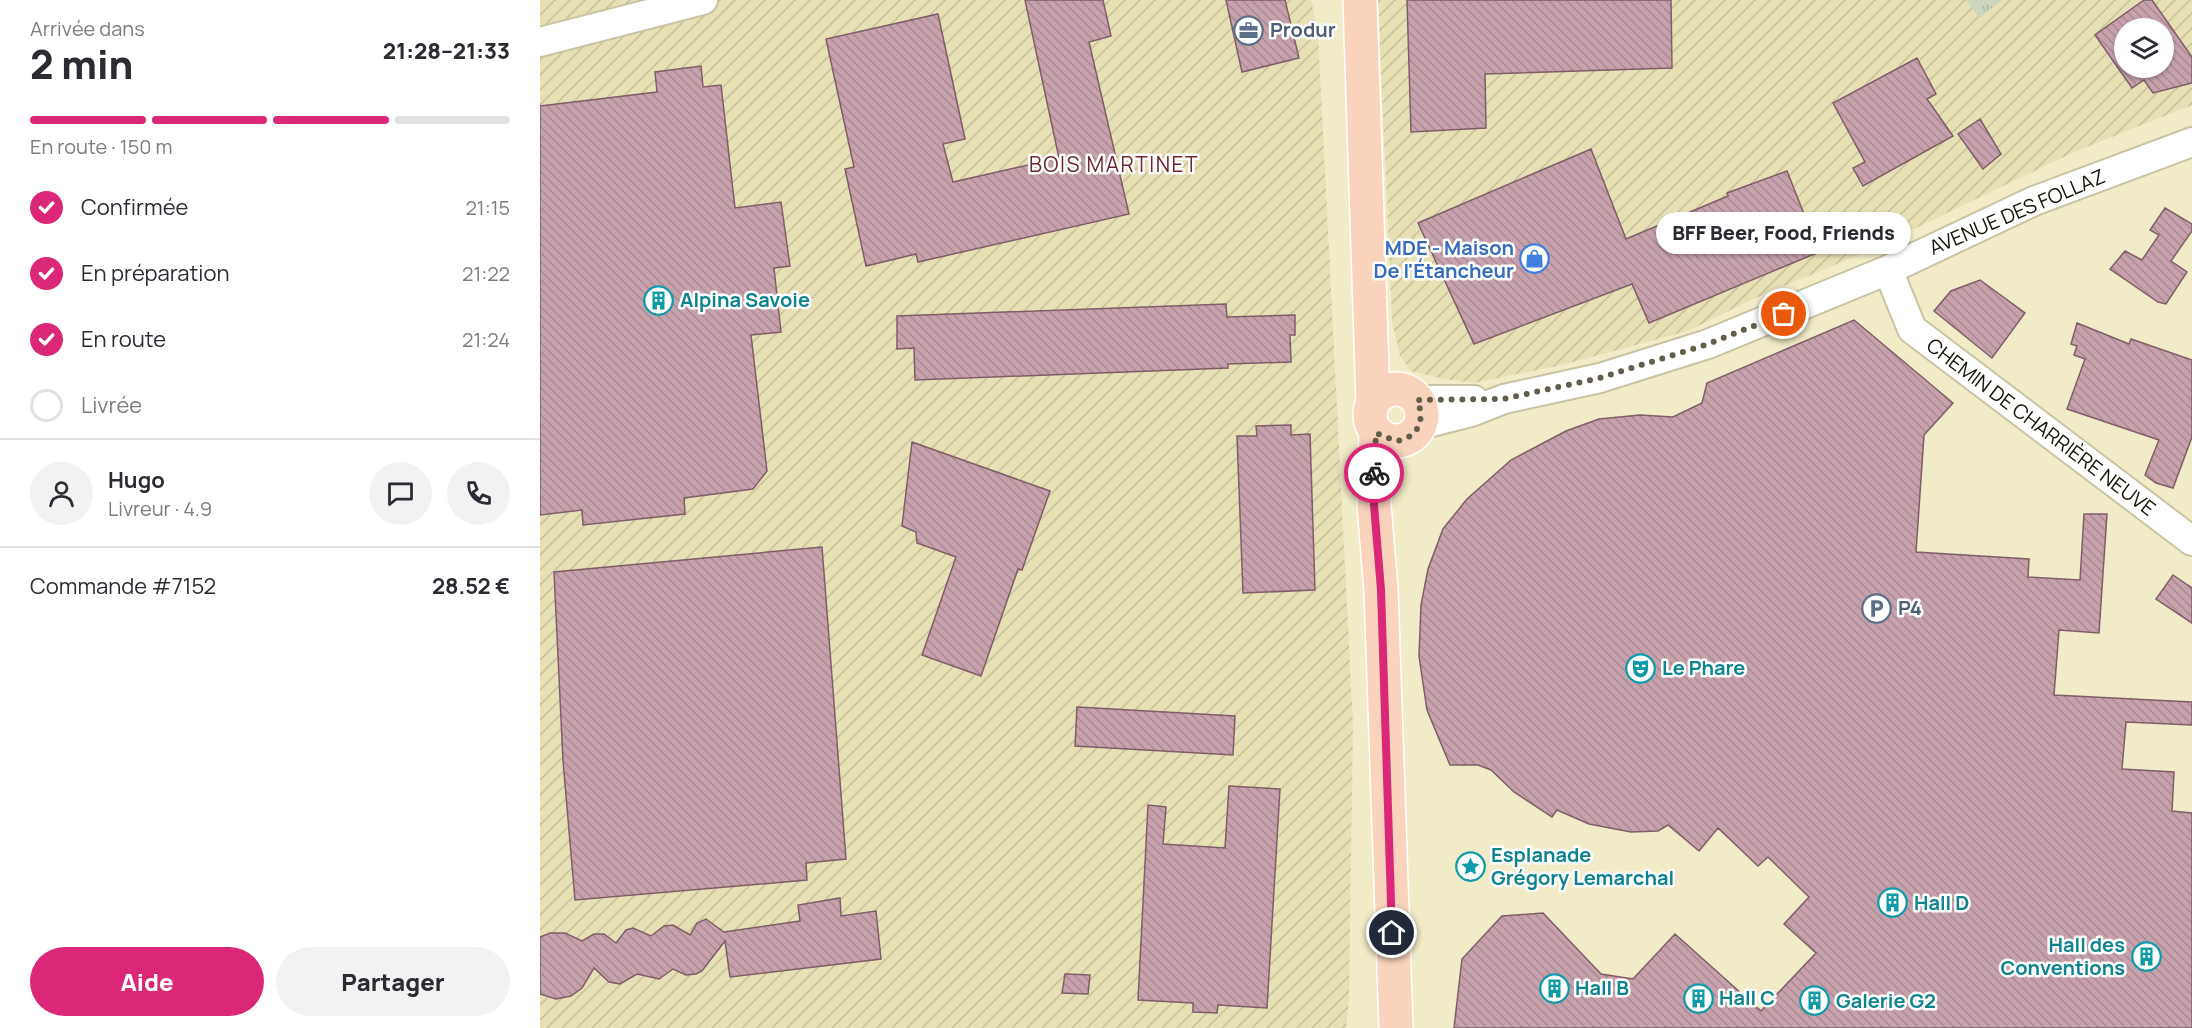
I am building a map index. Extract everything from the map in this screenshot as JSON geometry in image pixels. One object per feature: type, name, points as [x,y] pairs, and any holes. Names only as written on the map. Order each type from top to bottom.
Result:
[{"type":"main road","points":[[1359,0],[1373,343],[1385,356],[1399,415],[1374,505],[1381,590],[1396,1028]]},
{"type":"street","points":[[540,42],[703,0]]},
{"type":"street","name":"AVENUE DES FOLLAZ","points":[[1399,415],[1471,412],[1503,399],[1600,378],[1657,362],[1763,323],[1888,270],[2034,201],[2192,142]]},
{"type":"street","name":"CHEMIN DE CHARRIÈRE NEUVE","points":[[1888,270],[1912,328],[2192,541]]},
{"type":"shaded area","points":[[540,0],[1311,0],[1318,33],[1353,725],[1349,999],[1346,1028],[540,1028]]},
{"type":"shaded area","points":[[1378,0],[2192,0],[2192,105],[2072,153],[1866,252],[1753,299],[1688,331],[1562,365],[1474,383],[1411,371],[1400,356],[1392,321]]},
{"type":"green space","points":[[1966,0],[2002,0],[1979,18]]},
{"type":"building","points":[[1025,0],[1103,0],[1111,36],[1089,42],[1129,214],[918,262],[916,254],[866,266],[845,169],[854,167],[826,39],[938,14],[965,139],[943,144],[953,182],[1059,158]]},
{"type":"building","points":[[1226,0],[1285,0],[1299,58],[1242,72]]},
{"type":"building","points":[[1407,0],[1671,0],[1672,68],[1485,74],[1486,128],[1411,132]]},
{"type":"building","points":[[2144,0],[2152,0],[2165,18],[2119,18]]},
{"type":"building","points":[[2114,21],[2114,62],[2095,35]]},
{"type":"building","points":[[2174,31],[2192,57],[2192,83],[2153,93],[2144,80],[2132,88],[2125,78],[2174,78]]},
{"type":"building","points":[[1917,58],[1936,94],[1927,99],[1953,136],[1863,186],[1853,168],[1865,162],[1833,103]]},
{"type":"building","name":"Alpina Savoie","points":[[701,66],[703,87],[721,85],[735,208],[781,202],[790,266],[774,268],[781,332],[751,335],[767,471],[753,489],[684,498],[685,514],[583,525],[582,510],[540,515],[540,106],[657,92],[655,72]]},
{"type":"building","points":[[1980,119],[2001,154],[1983,169],[1958,134]]},
{"type":"building","name":"MDE - Maison De l'Étancheur","points":[[1591,149],[1626,239],[1728,196],[1727,193],[1787,171],[1819,252],[1649,323],[1632,284],[1474,344],[1418,223]]},
{"type":"building","points":[[2165,208],[2192,224],[2192,231],[2171,261],[2187,272],[2166,304],[2158,302],[2110,269],[2125,251],[2142,260],[2159,235],[2150,230]]},
{"type":"building","points":[[1980,280],[2025,313],[1992,358],[1934,311],[1951,291]]},
{"type":"building","points":[[1226,304],[1227,317],[1295,315],[1295,335],[1290,335],[1291,362],[1228,364],[1228,368],[915,380],[914,348],[897,349],[897,316]]},
{"type":"building","points":[[1854,320],[1953,403],[1924,435],[1916,552],[2029,559],[2028,577],[2080,580],[2084,514],[2107,514],[2099,633],[2059,630],[2054,695],[2192,702],[2192,725],[2126,722],[2122,769],[2174,772],[2172,811],[2192,813],[2192,1028],[1454,1028],[1462,959],[1502,916],[1543,913],[1601,974],[1633,979],[1675,934],[1761,1011],[1816,953],[1784,924],[1809,897],[1768,857],[1758,866],[1718,828],[1699,851],[1668,825],[1658,831],[1631,832],[1589,824],[1557,810],[1552,817],[1514,792],[1491,770],[1478,765],[1450,765],[1427,710],[1419,656],[1421,605],[1428,569],[1443,529],[1467,499],[1511,460],[1566,431],[1599,419],[1640,415],[1673,417],[1702,403],[1707,383]]},
{"type":"building","points":[[2077,323],[2129,344],[2131,339],[2192,360],[2192,437],[2173,488],[2156,483],[2145,475],[2159,440],[2067,409],[2085,359],[2074,355],[2077,346],[2071,344]]},
{"type":"building","points":[[1291,425],[1291,435],[1310,434],[1315,590],[1243,593],[1237,436],[1257,436],[1256,426]]},
{"type":"building","points":[[912,442],[1050,491],[1022,570],[1018,569],[981,676],[922,655],[956,557],[917,543],[916,532],[902,526]]},
{"type":"building","points":[[822,547],[846,859],[806,863],[807,880],[575,900],[563,761],[554,572]]},
{"type":"building","points":[[2173,575],[2192,588],[2192,623],[2156,599]]},
{"type":"building","points":[[1077,707],[1235,716],[1233,755],[1075,746]]},
{"type":"building","points":[[1229,786],[1280,789],[1267,1008],[1218,1005],[1217,1013],[1193,1012],[1193,1003],[1138,1000],[1148,805],[1166,807],[1163,844],[1225,848]]},
{"type":"building","points":[[840,898],[841,916],[876,911],[881,959],[730,977],[725,941],[702,971],[696,974],[686,975],[673,969],[659,979],[637,974],[620,984],[609,982],[594,968],[582,988],[571,996],[556,999],[540,994],[540,937],[550,933],[565,933],[582,941],[594,934],[604,934],[616,943],[626,930],[633,928],[651,936],[664,926],[673,925],[690,935],[697,923],[706,919],[724,932],[800,921],[798,905]]},
{"type":"building","points":[[1065,974],[1090,975],[1088,994],[1062,993]]},
{"type":"way so far","points":[[1374,473],[1376,433],[1396,441],[1410,437],[1416,432],[1422,417],[1417,400],[1503,399],[1600,378],[1657,362],[1784,314]]},
{"type":"place","name":"Produr","points":[[1249,30]]},
{"type":"place","name":"MDE - Maison De l'Étancheur","points":[[1535,259]]},
{"type":"place","name":"Alpina Savoie","points":[[659,300]]},
{"type":"place","name":"BFF Beer, Food, Friends","points":[[1784,314]]},
{"type":"place","name":"P4","points":[[1877,608]]},
{"type":"place","name":"Le Phare","points":[[1641,668]]},
{"type":"place","name":"Esplanade Grégory Lemarchal","points":[[1470,866]]},
{"type":"place","name":"Hall D","points":[[1893,903]]},
{"type":"place","name":"Hall des Conventions","points":[[2146,956]]},
{"type":"place","name":"Hall B","points":[[1554,988]]},
{"type":"place","name":"Hall C","points":[[1698,998]]},
{"type":"place","name":"Galerie G2","points":[[1815,1001]]},
{"type":"district","name":"BOIS MARTINET","points":[[1114,165]]},
{"type":"route","points":[[1374,473],[1374,505],[1381,590],[1392,933]]}]
